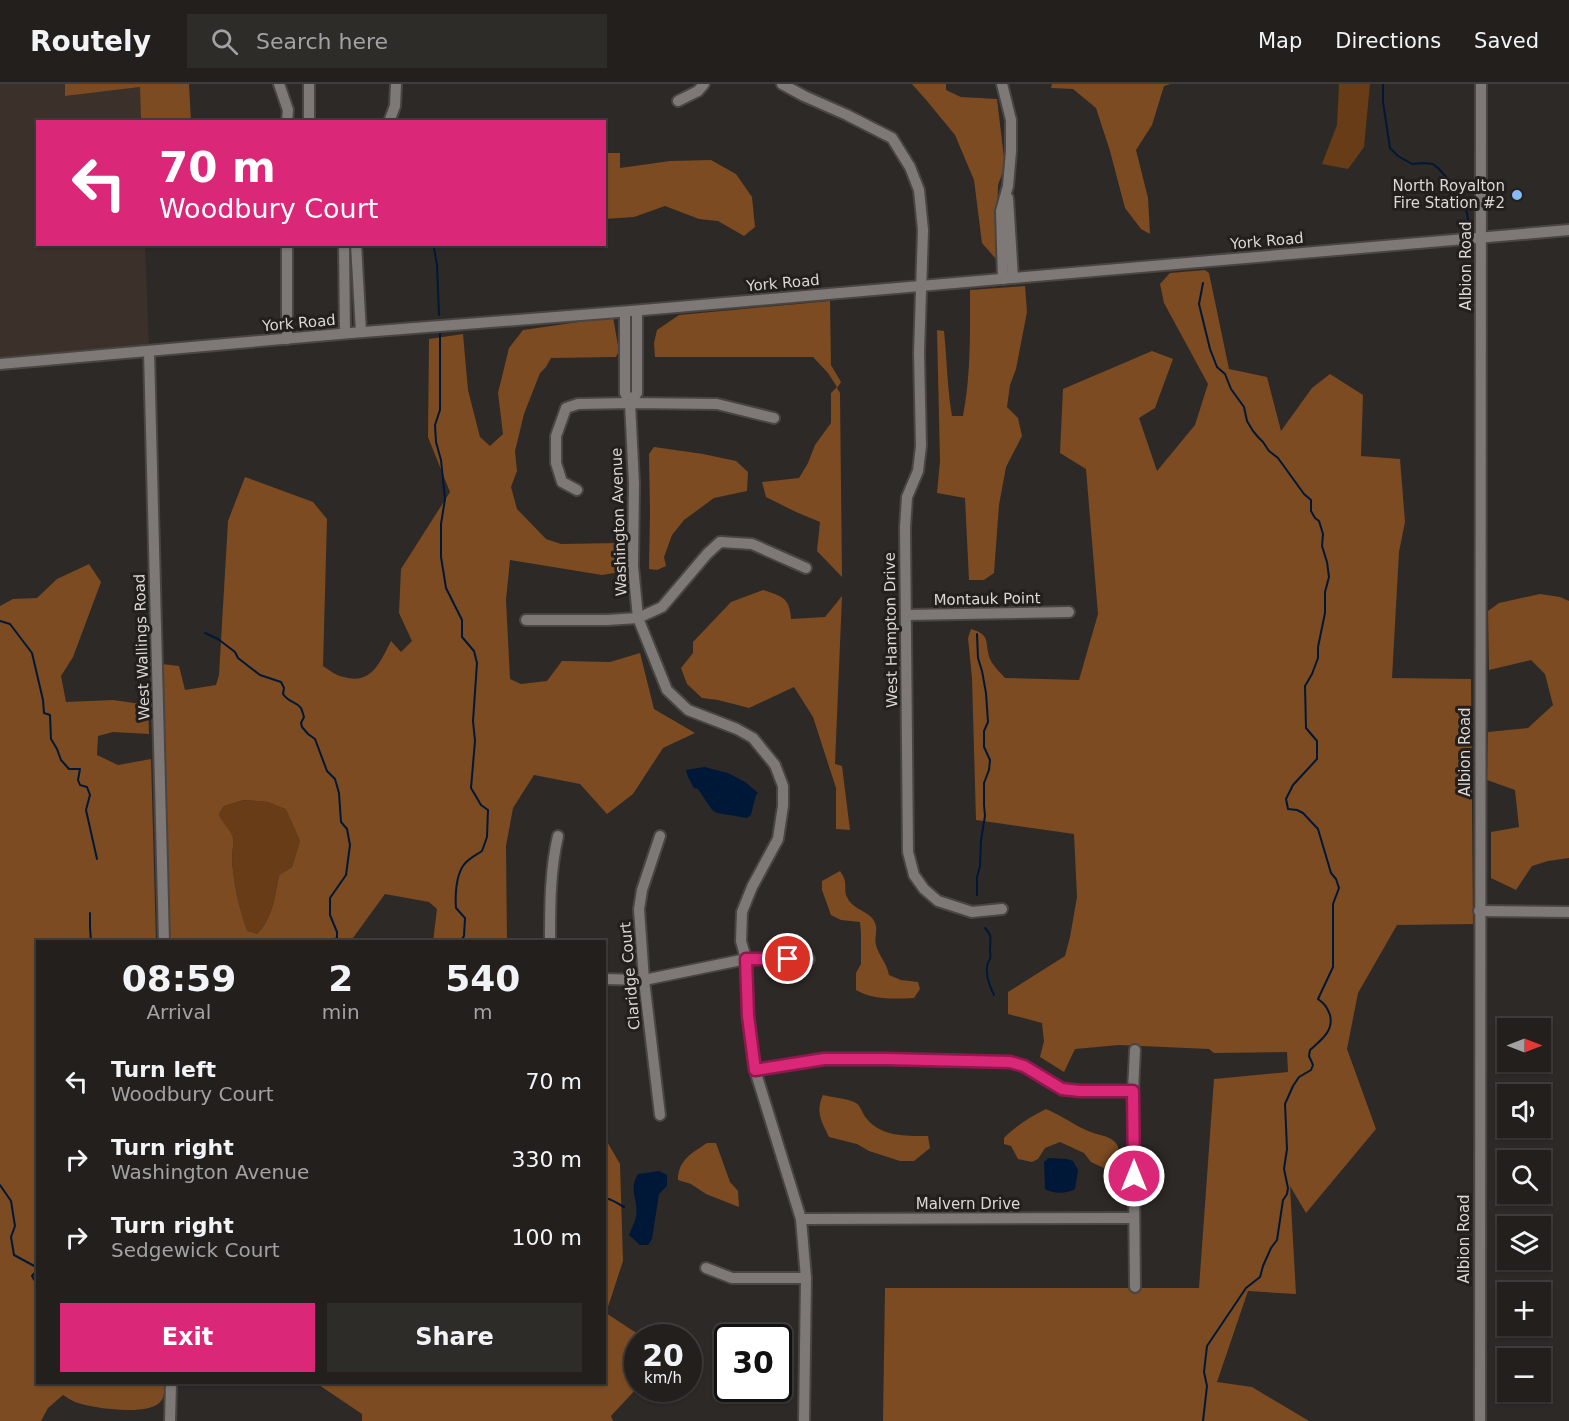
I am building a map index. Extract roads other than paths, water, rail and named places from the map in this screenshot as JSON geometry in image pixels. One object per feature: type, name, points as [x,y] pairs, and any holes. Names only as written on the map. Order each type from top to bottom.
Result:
[{"type":"street","points":[[279,84],[288,110],[287,120]]},
{"type":"street","points":[[309,84],[309,120]]},
{"type":"street","points":[[390,120],[395,106],[396,84]]},
{"type":"street","points":[[678,100],[698,91],[704,84]]},
{"type":"street","name":"West Hampton Drive","points":[[782,84],[892,138],[910,166],[919,190],[923,230],[919,353],[921,446],[918,471],[907,497],[905,528],[908,852],[914,875],[924,889],[938,901],[972,912],[1002,909]]},
{"type":"street","points":[[1002,84],[1011,120],[1008,279]]},
{"type":"street","name":"Albion Road","points":[[1480,1421],[1481,84]]},
{"type":"street","name":"York Road","points":[[0,364],[1569,230]]},
{"type":"street","points":[[287,246],[287,339]]},
{"type":"street","points":[[344,246],[345,333]]},
{"type":"street","points":[[356,246],[360,332]]},
{"type":"street","name":"Washington Avenue","points":[[630,403],[637,393],[637,311]]},
{"type":"street","name":"Washington Avenue","points":[[625,312],[625,393],[630,403],[634,483],[633,566],[638,618],[667,690],[688,710],[737,729],[753,738],[775,765],[783,786],[783,806],[778,839],[752,887],[742,912],[741,941],[746,959],[748,1016],[755,1070],[801,1219],[806,1278],[804,1421]]},
{"type":"street","name":"West Wallings Road","points":[[149,351],[164,940]]},
{"type":"street","points":[[577,490],[562,482],[556,463],[556,436],[566,408],[578,404],[717,404],[774,418]]},
{"type":"street","points":[[526,620],[638,618],[662,607],[706,554],[720,542],[752,544],[806,568]]},
{"type":"street","name":"Montauk Point","points":[[906,615],[1069,612]]},
{"type":"street","points":[[550,940],[554,852],[558,836]]},
{"type":"street","name":"Claridge Court","points":[[660,836],[642,890],[639,909],[644,980],[660,1115]]},
{"type":"street","points":[[1479,911],[1569,912]]},
{"type":"street","points":[[606,979],[644,980],[746,959],[809,959]]},
{"type":"street","points":[[1135,1287],[1133,1091],[1136,1050]]},
{"type":"street","points":[[755,1070],[824,1059],[1010,1062],[1024,1066],[1062,1089],[1133,1091]]},
{"type":"street","name":"Malvern Drive","points":[[801,1219],[1134,1218]]},
{"type":"street","points":[[706,1268],[732,1278],[806,1278]]},
{"type":"street","points":[[170,1421],[171,1384]]},
{"type":"water","points":[[704,767],[728,773],[745,782],[758,793],[751,815],[747,818],[717,813],[712,810],[698,789],[694,788],[686,770]]},
{"type":"water","points":[[1049,1158],[1073,1161],[1078,1170],[1075,1189],[1060,1193],[1045,1189],[1044,1162]]},
{"type":"water","points":[[659,1171],[667,1175],[667,1186],[659,1194],[652,1239],[648,1245],[640,1245],[629,1235],[636,1217],[635,1180],[638,1174]]},
{"type":"waterway","points":[[1383,84],[1383,102],[1390,148],[1412,164],[1433,164],[1438,168],[1457,189],[1467,213],[1469,226]]},
{"type":"waterway","points":[[432,246],[437,265],[439,315]]},
{"type":"waterway","points":[[1203,283],[1199,304],[1217,367],[1225,374],[1231,389],[1244,407],[1247,421],[1253,431],[1311,500],[1311,511],[1319,521],[1323,534],[1322,546],[1329,577],[1325,592],[1325,613],[1318,658],[1305,686],[1306,728],[1317,741],[1317,759],[1293,785],[1286,799],[1288,809],[1303,813],[1318,829],[1331,873],[1339,888],[1333,904],[1333,967],[1318,999],[1328,1010],[1330,1026],[1326,1035],[1310,1050],[1309,1056],[1313,1065],[1311,1070],[1299,1077],[1285,1104],[1287,1149],[1284,1169],[1288,1188],[1283,1200],[1277,1240],[1271,1248],[1260,1277],[1246,1288],[1207,1346],[1204,1372],[1207,1386],[1203,1421]]},
{"type":"waterway","points":[[440,333],[440,410],[435,425],[445,499],[441,524],[441,557],[446,588],[462,620],[462,637],[474,651],[477,663],[471,788],[481,805],[488,810],[487,837],[482,851],[465,864],[457,881],[456,908],[465,918],[464,936],[461,940]]},
{"type":"waterway","points":[[0,621],[10,624],[32,653],[44,713],[50,715],[51,739],[61,760],[69,769],[80,769],[78,780],[80,785],[87,787],[90,795],[86,810],[97,859]]},
{"type":"waterway","points":[[205,633],[218,639],[260,675],[281,682],[284,688],[283,694],[301,708],[304,717],[302,727],[315,739],[327,771],[335,779],[339,793],[341,822],[347,829],[350,845],[346,875],[330,898],[330,915],[337,932],[337,938],[332,940]]},
{"type":"waterway","points":[[977,634],[978,658],[986,693],[988,722],[984,731],[984,747],[990,760],[984,783],[985,816],[977,877],[977,895]]},
{"type":"waterway","points":[[90,913],[91,940]]},
{"type":"waterway","points":[[985,928],[990,938],[990,959],[987,972],[994,995]]},
{"type":"waterway","points":[[0,1185],[11,1201],[15,1226],[11,1237],[14,1255],[36,1267]]},
{"type":"waterway","points":[[606,1198],[624,1207]]},
{"type":"waterway","points":[[36,1271],[32,1276],[36,1283]]},
{"type":"place","name":"North Royalton Fire Station #2","points":[[1517,195]]}]
